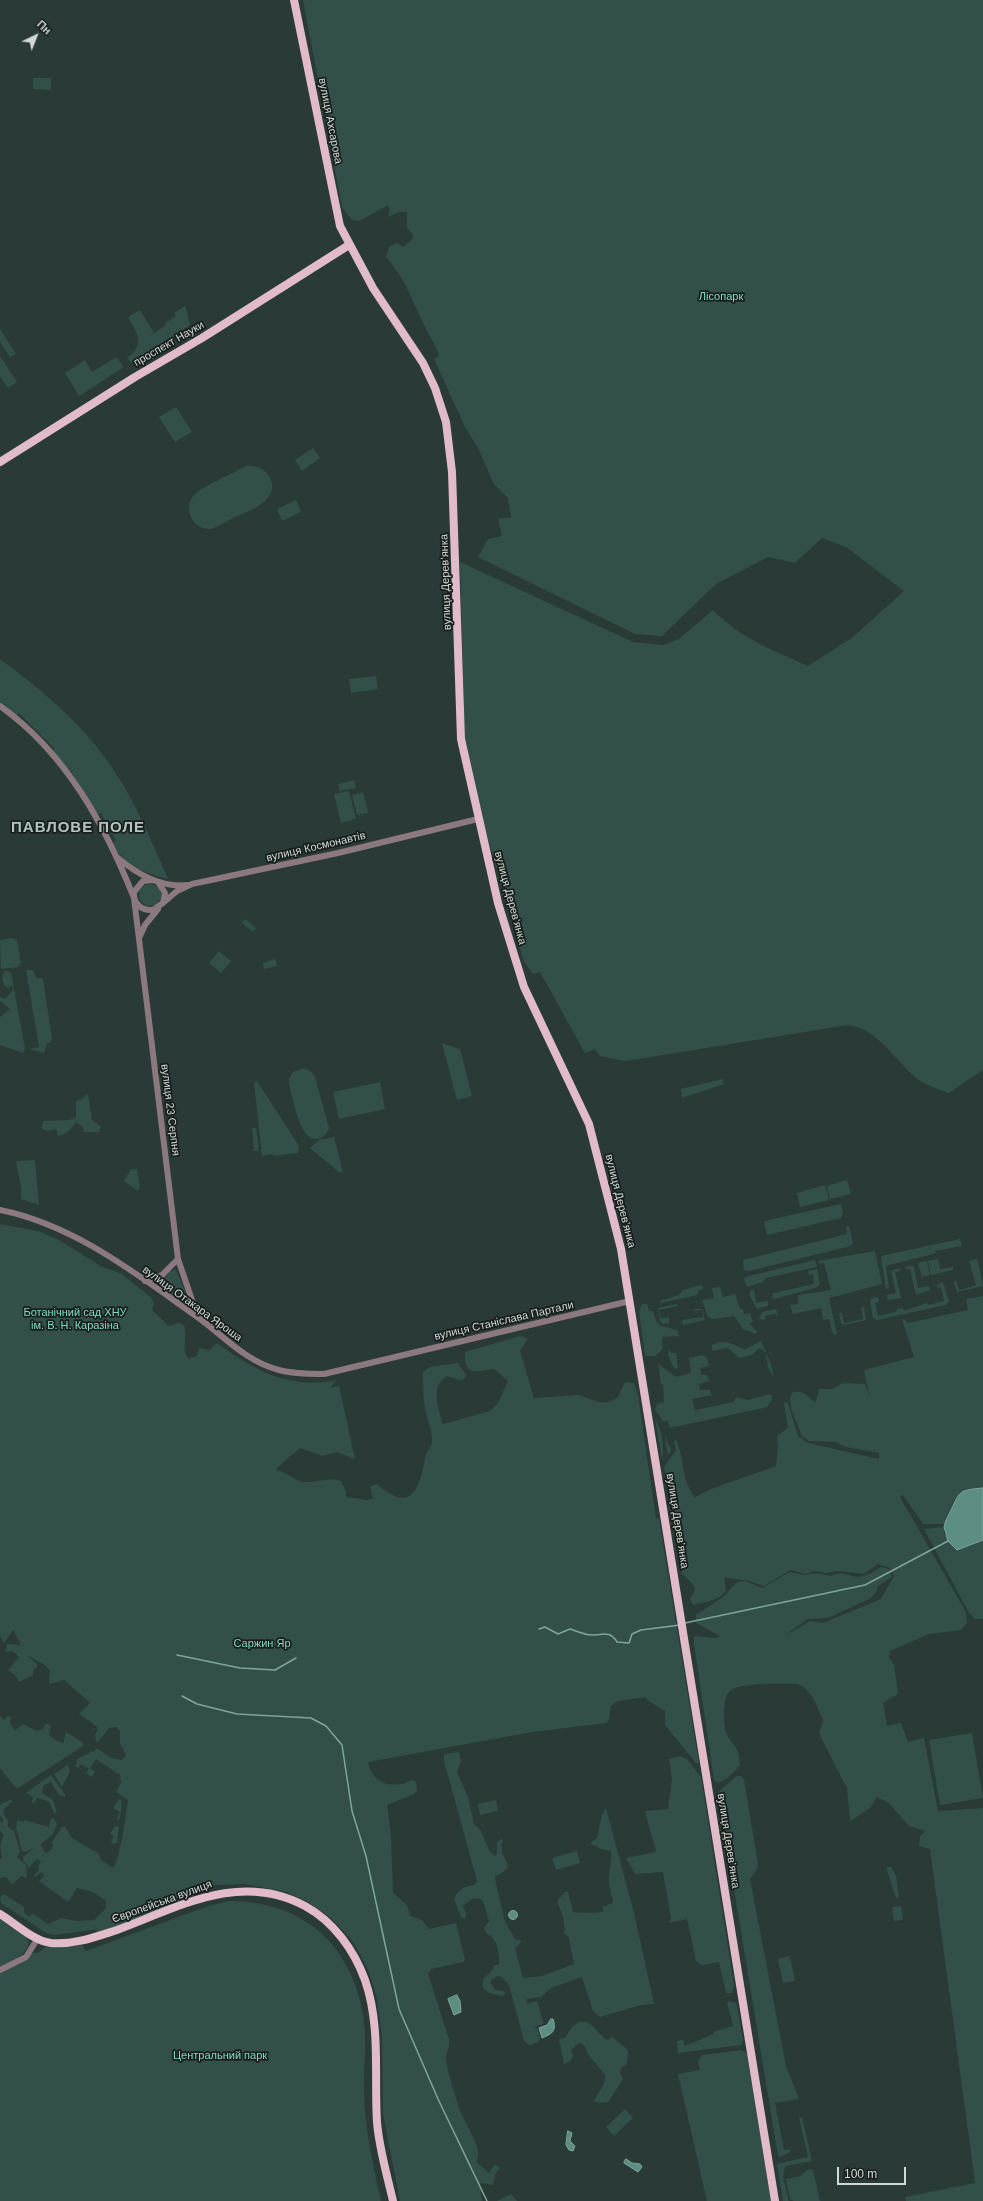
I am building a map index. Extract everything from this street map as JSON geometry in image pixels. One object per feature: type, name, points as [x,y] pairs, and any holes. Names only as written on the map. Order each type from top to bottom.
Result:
[{"type":"main road","name":"вулиця Ахсарова","points":[[294,0],[337,214],[349,244]]},
{"type":"main road","name":"проспект Науки","points":[[0,462],[135,377],[202,338],[349,244]]},
{"type":"main road","name":"вулиця Дерев’янка","points":[[349,244],[391,316],[423,363],[435,388],[447,430],[452,467],[461,739],[498,903],[524,987],[589,1124],[621,1249],[775,2201]]},
{"type":"main road","name":"Європейська вулиця","points":[[0,1914],[38,1938],[57,1943],[86,1940],[221,1892],[238,1890],[272,1894],[298,1902],[312,1910],[325,1920],[346,1942],[354,1955],[367,1985],[375,2028],[378,2131],[393,2201]]},
{"type":"street","name":"вулиця 23 Серпня","points":[[0,706],[34,736],[63,767],[95,815],[117,856],[134,898],[178,1259],[193,1303],[202,1320]]},
{"type":"street","name":"вулиця Космонавтів","points":[[140,938],[145,925],[161,905],[177,891],[192,884],[335,854],[478,818]]},
{"type":"street","name":"вулиця 23 Серпня","points":[[117,856],[131,867],[155,881],[176,885],[192,884]]},
{"type":"street","points":[[134,898],[134,892],[137,885],[146,880],[155,881],[165,892],[161,905]]},
{"type":"street","name":"вулиця 23 Серпня","points":[[134,898],[142,909],[153,910],[161,905]]},
{"type":"street","name":"вулиця Отакара Яроша","points":[[0,1210],[34,1218],[80,1239],[202,1320],[250,1358],[279,1370],[324,1374],[382,1360]]},
{"type":"street","points":[[145,1281],[157,1278],[170,1268],[178,1259]]},
{"type":"street","name":"вулиця Станіслава Партали","points":[[382,1360],[630,1301]]},
{"type":"street","points":[[0,1970],[26,1957],[38,1938]]},
{"type":"green space","name":"Лісопарк","points":[[303,0],[983,0],[983,1070],[949,1093],[919,1080],[907,1070],[877,1038],[868,1032],[848,1025],[626,1061],[600,1056],[595,1049],[585,1053],[540,972],[533,974],[524,962],[479,808],[465,746],[460,562],[633,642],[663,645],[679,639],[713,610],[723,620],[746,636],[770,649],[808,666],[853,637],[904,591],[846,547],[822,538],[795,563],[768,557],[716,584],[662,636],[635,634],[478,557],[488,539],[502,536],[498,519],[511,517],[508,498],[494,484],[478,448],[465,427],[434,359],[439,356],[436,348],[403,281],[386,257],[389,247],[397,243],[403,247],[412,240],[413,235],[407,228],[407,212],[399,212],[388,217],[390,208],[387,206],[359,221],[352,220],[342,207]]},
{"type":"green space","points":[[33,78],[51,78],[51,90],[33,89]]},
{"type":"green space","points":[[185,306],[190,325],[131,363],[127,358],[136,348],[138,338],[137,333],[128,317],[140,310],[154,333],[176,316],[174,313]]},
{"type":"green space","points":[[0,329],[16,354],[10,357],[0,342]]},
{"type":"green space","points":[[0,356],[17,382],[8,388],[0,376]]},
{"type":"green space","points":[[115,358],[118,359],[124,367],[79,396],[65,373],[85,360],[92,372]]},
{"type":"green space","points":[[176,407],[192,432],[175,442],[159,417]]},
{"type":"green space","points":[[313,448],[320,458],[302,471],[295,460]]},
{"type":"green space","points":[[246,466],[259,468],[265,471],[269,476],[272,481],[272,487],[271,493],[267,499],[263,503],[218,527],[210,529],[199,526],[191,518],[190,513],[190,501],[193,496],[210,484]]},
{"type":"green space","points":[[296,500],[301,512],[282,521],[277,509]]},
{"type":"green space","points":[[0,659],[47,696],[76,723],[102,753],[136,809],[168,879],[143,871],[122,857],[112,843],[116,841],[101,813],[97,814],[72,773],[52,751],[54,748],[19,713],[16,716],[0,703]]},
{"type":"green space","points":[[376,676],[378,689],[351,693],[349,679]]},
{"type":"green space","points":[[354,780],[356,788],[340,791],[338,784]]},
{"type":"green space","points":[[349,791],[356,819],[341,823],[334,794]]},
{"type":"green space","points":[[363,792],[368,813],[357,815],[352,795]]},
{"type":"green space","points":[[150,884],[158,887],[161,895],[158,903],[150,906],[142,903],[139,895],[142,887]]},
{"type":"green space","points":[[245,919],[256,928],[253,932],[242,923]]},
{"type":"green space","points":[[12,938],[17,940],[21,963],[18,967],[1,969],[0,940]]},
{"type":"green space","points":[[219,951],[231,961],[221,973],[209,963]]},
{"type":"green space","points":[[275,959],[277,966],[264,969],[263,963]]},
{"type":"green space","points":[[26,970],[33,970],[36,978],[43,978],[52,1039],[50,1043],[47,1043],[44,1053],[29,1049],[39,1047]]},
{"type":"green space","points":[[5,971],[11,972],[25,1049],[23,1053],[0,1045],[0,1017],[10,1009],[0,1001],[0,997],[5,999],[13,990],[12,986],[7,988],[3,982],[3,975]]},
{"type":"green space","points":[[442,1043],[460,1049],[472,1096],[457,1100]]},
{"type":"green space","points":[[304,1068],[312,1072],[315,1077],[329,1128],[325,1135],[318,1139],[312,1138],[306,1134],[302,1127],[295,1109],[289,1084],[289,1079],[293,1072]]},
{"type":"green space","points":[[723,1079],[724,1084],[682,1098],[681,1089]]},
{"type":"green space","points":[[257,1081],[299,1146],[298,1153],[262,1156],[254,1082]]},
{"type":"green space","points":[[380,1082],[385,1109],[339,1119],[333,1092]]},
{"type":"green space","points":[[88,1094],[92,1120],[101,1127],[99,1132],[83,1132],[84,1128],[76,1122],[68,1131],[58,1136],[56,1129],[49,1131],[42,1129],[43,1121],[70,1120],[76,1117],[76,1101],[82,1099]]},
{"type":"green space","points":[[252,1128],[256,1128],[259,1151],[254,1151]]},
{"type":"green space","points":[[334,1137],[343,1172],[340,1173],[310,1148],[319,1140]]},
{"type":"green space","points":[[35,1160],[39,1205],[21,1199],[21,1188],[16,1161]]},
{"type":"green space","points":[[131,1169],[137,1169],[140,1188],[138,1191],[124,1181]]},
{"type":"green space","points":[[847,1180],[851,1194],[830,1199],[827,1186]]},
{"type":"green space","points":[[825,1185],[829,1200],[800,1207],[797,1193]]},
{"type":"green space","points":[[841,1204],[843,1213],[841,1218],[767,1235],[764,1221]]},
{"type":"green space","name":"Саржин Яр","points":[[0,1224],[38,1231],[59,1240],[102,1267],[120,1273],[151,1297],[154,1303],[152,1310],[169,1326],[178,1323],[184,1325],[185,1351],[188,1359],[197,1356],[199,1348],[209,1350],[217,1343],[244,1362],[288,1380],[320,1382],[337,1380],[330,1388],[339,1386],[355,1459],[337,1452],[322,1456],[300,1448],[276,1470],[302,1482],[332,1479],[341,1481],[346,1491],[346,1497],[367,1500],[373,1498],[370,1487],[376,1484],[388,1493],[404,1498],[410,1496],[418,1485],[426,1456],[432,1442],[425,1409],[423,1386],[423,1372],[430,1367],[458,1363],[466,1375],[464,1379],[460,1380],[447,1376],[438,1385],[437,1397],[443,1424],[490,1411],[498,1403],[508,1381],[494,1369],[472,1371],[469,1369],[465,1360],[465,1352],[520,1336],[528,1338],[520,1351],[534,1398],[578,1395],[598,1402],[607,1402],[618,1397],[625,1382],[634,1383],[638,1395],[656,1518],[659,1519],[699,1763],[696,1763],[665,1725],[665,1711],[647,1700],[646,1697],[618,1701],[611,1706],[609,1720],[606,1723],[532,1732],[368,1762],[375,1777],[384,1783],[395,1785],[413,1780],[416,1782],[417,1791],[414,1794],[387,1805],[391,1837],[393,1893],[407,1905],[410,1916],[422,1920],[429,1929],[456,1923],[465,1960],[463,1962],[431,1969],[428,1974],[449,2039],[449,2047],[446,2057],[448,2070],[461,2112],[477,2146],[478,2158],[476,2162],[489,2173],[494,2165],[500,2167],[496,2173],[493,2185],[480,2183],[482,2201],[400,2201],[383,2114],[382,2037],[377,1998],[369,1972],[350,1938],[331,1918],[306,1901],[286,1892],[245,1884],[215,1885],[143,1920],[96,1933],[97,1929],[55,1935],[46,1933],[1,1903],[0,1897],[4,1894],[24,1907],[24,1913],[30,1917],[32,1913],[48,1924],[61,1918],[77,1921],[94,1920],[106,1908],[106,1901],[93,1892],[77,1888],[68,1902],[39,1881],[45,1875],[41,1872],[35,1877],[34,1876],[39,1869],[38,1867],[41,1861],[36,1859],[29,1868],[23,1860],[23,1857],[35,1847],[26,1852],[22,1851],[16,1827],[17,1820],[24,1822],[24,1820],[49,1827],[51,1818],[54,1819],[57,1824],[53,1834],[41,1844],[45,1853],[53,1847],[52,1842],[62,1827],[65,1826],[72,1838],[99,1854],[101,1860],[113,1868],[116,1864],[120,1847],[128,1800],[116,1792],[122,1781],[119,1779],[121,1776],[96,1759],[90,1768],[95,1772],[92,1777],[86,1773],[89,1769],[81,1764],[78,1768],[75,1766],[77,1763],[76,1760],[92,1751],[94,1752],[97,1748],[111,1758],[122,1760],[126,1755],[120,1743],[120,1731],[116,1727],[109,1728],[97,1743],[95,1735],[98,1729],[95,1725],[79,1714],[90,1703],[64,1680],[49,1684],[50,1671],[45,1665],[27,1655],[37,1664],[37,1667],[34,1669],[33,1675],[19,1682],[16,1676],[8,1670],[19,1657],[13,1651],[6,1652],[7,1644],[21,1645],[13,1630],[4,1643],[0,1636]]},
{"type":"green space","points":[[846,1226],[849,1226],[853,1243],[851,1246],[749,1271],[744,1270],[743,1260],[847,1234]]},
{"type":"green space","points":[[960,1239],[962,1246],[935,1251],[936,1253],[886,1266],[889,1288],[886,1289],[881,1256]]},
{"type":"green space","points":[[875,1251],[882,1284],[829,1298],[837,1334],[833,1335],[829,1319],[823,1320],[821,1308],[793,1314],[790,1305],[798,1304],[798,1295],[831,1290],[824,1263],[819,1264],[818,1261]]},
{"type":"green space","points":[[938,1259],[940,1269],[953,1267],[953,1270],[931,1275],[928,1261]]},
{"type":"green space","points":[[976,1259],[978,1261],[983,1286],[957,1292],[954,1283],[956,1280],[959,1290],[976,1285],[969,1261]]},
{"type":"green space","points":[[815,1260],[817,1267],[766,1278],[763,1282],[747,1287],[744,1278],[749,1276]]},
{"type":"green space","points":[[927,1261],[930,1275],[922,1277],[918,1263]]},
{"type":"green space","points":[[912,1265],[914,1267],[918,1288],[929,1286],[930,1290],[916,1295],[910,1269],[906,1269],[905,1267]]},
{"type":"green space","points":[[899,1268],[900,1271],[895,1272],[901,1298],[888,1300],[887,1295],[896,1293],[891,1271]]},
{"type":"green space","points":[[817,1269],[820,1284],[818,1287],[774,1299],[772,1297],[773,1293],[814,1284],[813,1274],[809,1275],[808,1271]]},
{"type":"green space","points":[[176,1270],[185,1291],[184,1296],[181,1299],[176,1298],[159,1283],[166,1274]]},
{"type":"green space","points":[[943,1282],[949,1301],[946,1305],[877,1320],[873,1318],[870,1301],[871,1298],[878,1297],[879,1302],[875,1303],[878,1316],[896,1312],[897,1309],[903,1308],[904,1311],[927,1303],[928,1305],[944,1301],[941,1287],[938,1288],[937,1285]]},
{"type":"green space","points":[[701,1285],[704,1289],[699,1290],[697,1295],[661,1303],[660,1301],[679,1295],[683,1290]]},
{"type":"green space","points":[[720,1287],[723,1297],[735,1294],[740,1309],[743,1309],[744,1314],[750,1313],[753,1322],[749,1323],[757,1332],[756,1334],[743,1329],[734,1316],[713,1319],[708,1317],[702,1300],[714,1298],[712,1288]]},
{"type":"green space","points":[[754,1290],[756,1303],[768,1301],[768,1306],[757,1309],[749,1294],[750,1291]]},
{"type":"green space","points":[[983,1296],[983,1488],[966,1489],[954,1500],[944,1524],[923,1524],[903,1495],[900,1497],[966,1612],[967,1623],[961,1630],[929,1634],[890,1651],[889,1657],[894,1665],[898,1694],[883,1703],[887,1726],[901,1723],[908,1742],[924,1738],[938,1811],[983,1808],[983,2201],[906,2201],[905,2197],[975,2183],[930,1849],[919,1846],[920,1836],[925,1831],[909,1826],[889,1803],[877,1797],[870,1808],[850,1821],[847,1788],[819,1734],[823,1720],[811,1695],[798,1684],[744,1686],[737,1687],[728,1693],[724,1710],[724,1722],[728,1737],[738,1753],[740,1765],[722,1781],[718,1783],[714,1780],[694,1643],[694,1636],[716,1638],[720,1636],[696,1623],[696,1615],[723,1597],[734,1585],[741,1581],[749,1582],[762,1588],[790,1572],[804,1575],[816,1573],[831,1576],[842,1573],[860,1577],[881,1567],[890,1569],[892,1577],[877,1587],[877,1591],[871,1598],[828,1618],[808,1619],[783,1637],[810,1621],[823,1623],[881,1599],[894,1576],[890,1568],[878,1564],[864,1574],[838,1571],[826,1573],[814,1571],[805,1574],[791,1570],[764,1586],[749,1581],[724,1577],[726,1591],[722,1595],[711,1601],[693,1605],[690,1599],[695,1590],[693,1584],[681,1573],[684,1564],[681,1556],[680,1542],[664,1467],[676,1450],[674,1441],[676,1440],[681,1455],[687,1484],[695,1497],[711,1489],[776,1466],[778,1448],[777,1436],[788,1428],[784,1404],[785,1402],[788,1403],[798,1436],[808,1443],[879,1459],[879,1453],[846,1447],[836,1442],[809,1441],[802,1436],[791,1408],[790,1398],[793,1392],[803,1393],[816,1402],[819,1389],[832,1389],[843,1383],[865,1384],[870,1398],[864,1370],[914,1357],[902,1319],[908,1323],[968,1310],[966,1299]]},
{"type":"green space","points":[[642,1304],[647,1304],[649,1311],[653,1311],[657,1322],[661,1326],[678,1331],[679,1336],[662,1337],[662,1350],[655,1356],[645,1356],[639,1311]]},
{"type":"green space","points":[[677,1304],[678,1306],[659,1310],[661,1319],[669,1317],[669,1323],[663,1324],[660,1321],[658,1308]]},
{"type":"green space","points":[[864,1307],[866,1320],[844,1325],[841,1323],[839,1313],[842,1313],[844,1323],[863,1319],[861,1308]]},
{"type":"green space","points":[[694,1309],[702,1309],[705,1320],[683,1325],[682,1320],[703,1317],[702,1310],[694,1311]]},
{"type":"green space","points":[[776,1309],[778,1316],[775,1314],[765,1316],[766,1320],[759,1319],[762,1312]]},
{"type":"green space","points":[[761,1341],[771,1364],[774,1377],[768,1368],[766,1353],[762,1349],[758,1349],[752,1355],[739,1358],[728,1348],[712,1351],[712,1345],[721,1342],[729,1343],[745,1349]]},
{"type":"green space","points":[[669,1350],[671,1353],[676,1353],[678,1369],[674,1368],[668,1355]]},
{"type":"green space","points":[[702,1355],[707,1358],[709,1366],[700,1368],[701,1375],[707,1375],[709,1381],[699,1384],[700,1390],[710,1390],[712,1395],[692,1399],[695,1410],[734,1402],[736,1397],[748,1400],[769,1394],[772,1395],[772,1401],[769,1403],[768,1407],[670,1428],[668,1421],[663,1421],[655,1410],[657,1404],[664,1402],[663,1384],[661,1384],[658,1364],[676,1377],[691,1373],[689,1358]]},
{"type":"green space","points":[[655,1419],[662,1439],[662,1460]]},
{"type":"green space","points":[[665,1435],[671,1448],[670,1454],[667,1453]]},
{"type":"green space","points":[[944,1527],[944,1534],[963,1548],[983,1540],[983,1619],[975,1619],[969,1613],[924,1529]]},
{"type":"green space","points":[[0,1716],[4,1720],[8,1716],[11,1717],[10,1723],[15,1730],[23,1724],[37,1731],[43,1729],[46,1723],[51,1726],[49,1735],[57,1741],[63,1743],[66,1732],[83,1743],[83,1746],[18,1788],[15,1787],[0,1768]]},
{"type":"green space","points":[[972,1733],[983,1798],[940,1805],[929,1740]]},
{"type":"green space","points":[[459,1752],[461,1761],[457,1772],[468,1797],[474,1824],[480,1829],[490,1852],[495,1856],[497,1854],[497,1842],[501,1839],[503,1840],[501,1847],[502,1853],[508,1866],[506,1870],[495,1877],[496,1884],[505,1922],[515,1939],[522,1941],[515,1948],[523,1978],[542,1976],[574,1964],[569,1938],[564,1933],[564,1921],[557,1901],[565,1892],[568,1892],[573,1912],[603,1912],[603,1907],[613,1903],[609,1886],[611,1851],[601,1849],[590,1843],[597,1838],[602,1815],[606,1808],[635,1917],[654,2004],[641,2005],[600,2017],[593,2011],[582,1977],[551,1988],[541,1997],[527,1999],[526,2004],[537,2001],[544,2024],[534,2027],[537,2028],[540,2039],[538,2042],[530,2045],[524,2041],[509,1985],[502,1977],[497,1976],[490,1981],[495,1990],[504,1991],[505,1994],[502,1996],[489,1993],[483,1988],[483,1979],[492,1971],[494,1965],[499,1965],[499,1960],[497,1946],[493,1938],[486,1933],[484,1928],[489,1921],[483,1901],[475,1898],[463,1906],[466,1914],[465,1919],[461,1917],[454,1899],[460,1890],[468,1886],[475,1885],[477,1881],[444,1761],[444,1754]]},
{"type":"green space","points":[[680,1756],[687,1759],[701,1777],[734,1985],[732,1993],[726,1993],[719,1962],[702,1965],[696,1961],[687,1919],[669,1923],[671,1918],[663,1872],[635,1874],[626,1858],[656,1852],[645,1811],[668,1809],[672,1779],[669,1759]]},
{"type":"green space","points":[[68,1765],[70,1771],[62,1787],[54,1774]]},
{"type":"green space","points":[[51,1775],[65,1794],[65,1797],[59,1795],[51,1782],[43,1786],[42,1793],[53,1800],[57,1812],[54,1813],[49,1802],[37,1798],[34,1803],[32,1803],[33,1797],[26,1793]]},
{"type":"green space","points":[[737,1776],[741,1776],[744,1780],[758,1864],[757,1869],[750,1879],[786,2066],[799,2099],[775,2103],[784,2150],[790,2149],[790,2152],[781,2157],[778,2156],[718,1792]]},
{"type":"green space","points":[[119,1799],[122,1801],[120,1818],[116,1820],[120,1812],[113,1808]]},
{"type":"green space","points":[[9,1800],[13,1801],[4,1809],[3,1813],[8,1821],[8,1827],[14,1831],[20,1851],[17,1857],[26,1865],[27,1878],[21,1876],[12,1885],[6,1877],[0,1878],[0,1860],[2,1857],[1,1846],[4,1835],[0,1830],[0,1821],[3,1823],[3,1818],[0,1816],[0,1805]]},
{"type":"green space","points":[[496,1800],[498,1811],[480,1815],[478,1804]]},
{"type":"green space","points":[[115,1826],[119,1827],[117,1843],[114,1844],[111,1843],[114,1836],[110,1834]]},
{"type":"green space","points":[[577,1851],[580,1863],[556,1870],[552,1858]]},
{"type":"green space","points":[[886,1867],[891,1867],[896,1876],[899,1897],[896,1898]]},
{"type":"green space","name":"Центральний парк","points":[[229,1901],[256,1903],[280,1909],[302,1919],[321,1933],[337,1950],[349,1971],[358,1994],[364,2021],[364,2093],[366,2120],[372,2161],[381,2201],[0,2201],[0,1971],[32,1953],[38,1953],[45,1947],[82,1944],[86,1951],[208,1906]]},
{"type":"green space","points":[[901,1906],[903,1920],[894,1921],[892,1907]]},
{"type":"green space","points":[[0,1914],[20,1929],[26,1936],[28,1947],[14,1960],[0,1967]]},
{"type":"green space","points":[[790,1956],[795,1981],[783,1983],[778,1959]]},
{"type":"green space","points":[[730,2001],[736,2003],[737,2006],[743,2040],[741,2045],[678,2053],[677,2041],[683,2040],[685,2046],[714,2034],[713,2032],[733,2026],[727,2002]]},
{"type":"green space","points":[[579,2022],[592,2025],[604,2038],[608,2040],[612,2037],[628,2050],[627,2064],[621,2068],[620,2073],[623,2079],[608,2102],[599,2103],[594,2101],[605,2078],[602,2071],[590,2057],[583,2044],[579,2043],[571,2050],[573,2056],[571,2060],[564,2065],[559,2039],[565,2038],[572,2027]]},
{"type":"green space","points":[[741,2050],[747,2053],[771,2201],[707,2201],[678,2074],[700,2070],[698,2061],[702,2055]]},
{"type":"green space","points":[[625,2109],[633,2118],[614,2136],[606,2127]]},
{"type":"green space","points":[[802,2117],[812,2161],[785,2166],[783,2177],[789,2201],[783,2201],[777,2164],[808,2157],[799,2118]]},
{"type":"green space","points":[[809,2169],[813,2170],[820,2201],[794,2201],[790,2199],[786,2179],[800,2176]]},
{"type":"green space","points":[[511,2194],[517,2201],[497,2201]]},
{"type":"shaded area","points":[[983,1488],[983,1540],[957,1550],[948,1541],[944,1527],[946,1521],[957,1498],[962,1492],[970,1489]]},
{"type":"shaded area","points":[[511,1911],[515,1911],[517,1915],[515,1919],[511,1919],[509,1917],[509,1913]]},
{"type":"shaded area","points":[[457,1995],[460,2001],[461,2012],[454,2015],[448,1999]]},
{"type":"shaded area","points":[[551,2019],[553,2019],[554,2023],[553,2032],[542,2038],[539,2028],[547,2025]]},
{"type":"shaded area","points":[[568,2131],[572,2133],[570,2141],[575,2146],[573,2151],[569,2150],[566,2145]]},
{"type":"shaded area","points":[[626,2159],[632,2163],[640,2164],[642,2167],[638,2172],[624,2163]]},
{"type":"waterway","points":[[685,1623],[865,1585],[948,1541]]},
{"type":"waterway","points":[[539,1629],[545,1627],[558,1634],[570,1629],[589,1635],[606,1634],[612,1636],[617,1642],[629,1643],[632,1634],[641,1630],[680,1625]]},
{"type":"waterway","points":[[177,1655],[240,1668],[275,1670],[296,1658]]},
{"type":"waterway","points":[[182,1696],[197,1704],[237,1714],[311,1718],[326,1726],[342,1745],[352,1811],[366,1856],[399,2009],[438,2099],[487,2201]]},
{"type":"district","name":"ПАВЛОВЕ ПОЛЕ","points":[[78,828]]},
{"type":"park label","name":"Ботанічний сад ХНУ ім. В. Н. Каразіна","points":[[75,1319]]}]
